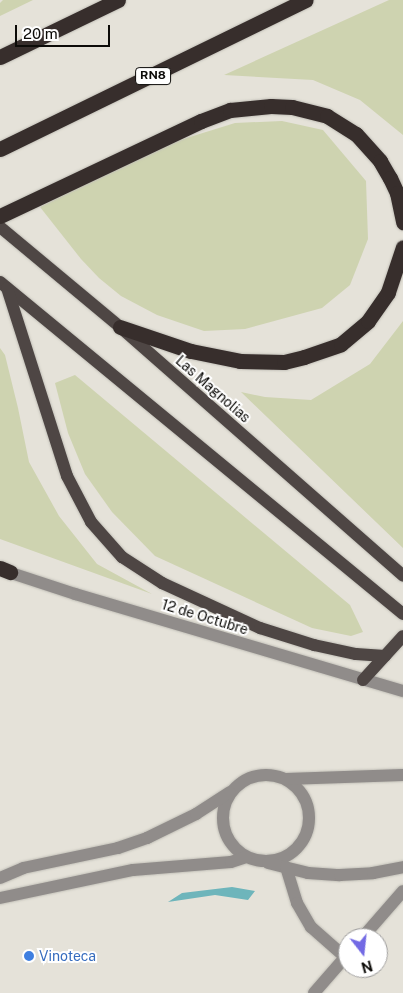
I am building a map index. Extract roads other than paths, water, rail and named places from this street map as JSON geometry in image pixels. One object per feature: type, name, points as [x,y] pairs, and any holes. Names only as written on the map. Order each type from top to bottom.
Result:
[{"type":"highway","points":[[0,57],[118,0]]},
{"type":"highway","name":"RN8","points":[[0,149],[306,0]]},
{"type":"highway","points":[[0,216],[201,121],[230,110],[270,106],[292,107],[327,116],[356,134],[380,161],[390,178],[397,193],[403,222]]},
{"type":"highway","points":[[120,327],[176,347],[240,362],[284,362],[304,358],[340,344],[368,320],[388,292],[403,247]]},
{"type":"main road","name":"Las Magnolias","points":[[2,229],[120,327],[403,576]]},
{"type":"main road","points":[[3,285],[403,614]]},
{"type":"main road","points":[[3,285],[67,476],[90,522],[122,557],[162,583],[260,628],[314,645],[356,654],[385,656]]},
{"type":"main road","points":[[363,680],[403,636]]},
{"type":"street","name":"12 de Octubre","points":[[3,570],[75,594],[403,691]]},
{"type":"street","points":[[0,878],[23,868],[118,848],[147,838],[196,814],[242,782],[256,776],[271,775],[286,779],[403,775]]},
{"type":"street","points":[[261,861],[276,860],[287,856],[297,849],[309,829],[308,805],[303,795],[286,779]]},
{"type":"street","points":[[230,792],[223,811],[224,831],[229,842],[246,857],[308,872],[340,875],[374,873],[403,866]]},
{"type":"street","points":[[0,898],[133,870],[231,862],[246,857]]},
{"type":"street","points":[[286,867],[297,903],[311,927],[338,949]]},
{"type":"street","points":[[371,928],[403,891]]},
{"type":"street","points":[[314,993],[338,965]]},
{"type":"water","points":[[232,887],[255,891],[248,900],[215,895],[168,902],[182,893]]},
{"type":"place","name":"Vinoteca","points":[[29,956]]}]
